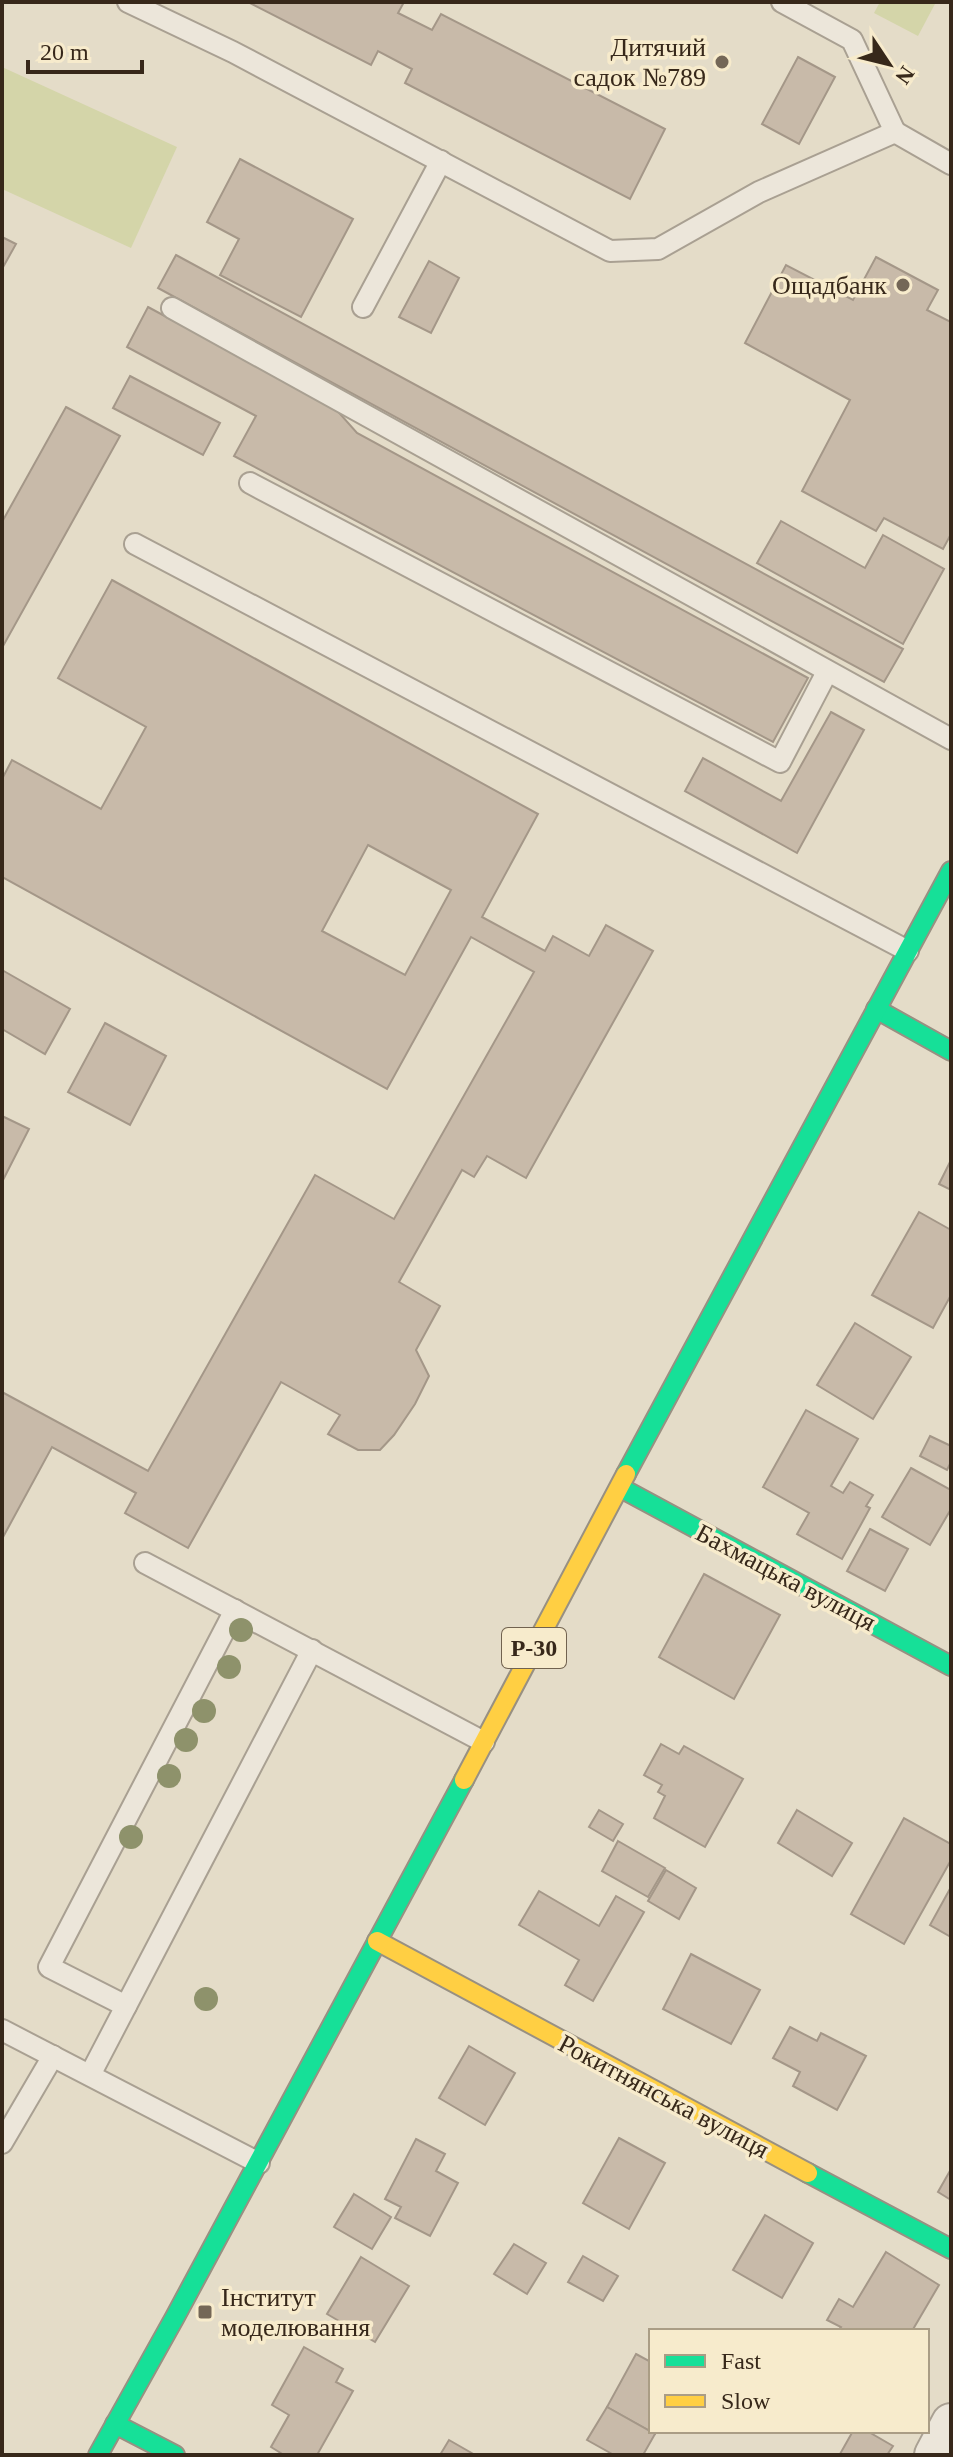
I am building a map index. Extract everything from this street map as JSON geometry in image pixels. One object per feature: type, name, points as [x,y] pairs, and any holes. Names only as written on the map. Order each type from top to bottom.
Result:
[{"type":"main road","name":"Р-30","points":[[98,2455],[259,2163],[826,1098],[951,871]]},
{"type":"main road","points":[[876,1009],[951,1051]]},
{"type":"main road","name":"Бахмацька вулиця","points":[[621,1488],[951,1666]]},
{"type":"main road","name":"Рокитнянська вулиця","points":[[377,1941],[951,2249]]},
{"type":"main road","points":[[115,2424],[175,2455]]},
{"type":"street","points":[[934,2455],[951,2423]]},
{"type":"lane","points":[[128,2],[233,52],[610,251],[658,249],[759,192],[895,132]]},
{"type":"lane","points":[[782,2],[852,40],[895,132],[951,164]]},
{"type":"lane","points":[[363,307],[441,161]]},
{"type":"lane","points":[[172,308],[951,739]]},
{"type":"lane","points":[[250,483],[780,762],[827,672]]},
{"type":"lane","points":[[135,544],[908,951]]},
{"type":"lane","points":[[145,1563],[484,1742]]},
{"type":"lane","points":[[126,2006],[49,1967],[235,1610]]},
{"type":"lane","points":[[90,2075],[312,1650]]},
{"type":"lane","points":[[2,2030],[259,2163]]},
{"type":"lane","points":[[2,2143],[53,2056]]},
{"type":"green space","points":[[880,2],[936,2],[918,36],[874,13]]},
{"type":"green space","points":[[2,67],[177,147],[131,248],[2,189]]},
{"type":"building","points":[[248,2],[404,2],[398,13],[432,30],[441,14],[665,129],[630,199],[405,83],[412,69],[378,51],[371,65]]},
{"type":"building","points":[[798,57],[835,77],[799,144],[762,124]]},
{"type":"building","points":[[240,159],[353,219],[301,317],[220,275],[239,239],[207,222]]},
{"type":"building","points":[[2,237],[16,244],[2,269]]},
{"type":"building","points":[[176,255],[903,649],[884,682],[158,288]]},
{"type":"building","points":[[876,257],[938,290],[927,310],[951,322],[951,534],[943,549],[884,518],[876,531],[802,491],[850,400],[745,343],[786,265],[853,300]]},
{"type":"building","points":[[429,261],[459,278],[431,333],[399,317]]},
{"type":"building","points":[[148,307],[334,407],[357,433],[808,678],[773,742],[234,456],[256,416],[127,347]]},
{"type":"building","points":[[130,376],[220,423],[203,455],[113,408]]},
{"type":"building","points":[[66,407],[120,436],[2,648],[2,522]]},
{"type":"building","points":[[781,521],[865,568],[883,535],[944,569],[903,644],[757,563]]},
{"type":"building","points":[[112,580],[538,814],[482,917],[545,951],[553,936],[589,956],[606,925],[653,951],[526,1178],[487,1156],[474,1177],[462,1170],[399,1282],[440,1306],[416,1350],[429,1376],[394,1435],[380,1450],[358,1450],[328,1434],[340,1415],[281,1382],[188,1548],[125,1513],[136,1493],[52,1447],[2,1539],[2,1392],[148,1471],[315,1175],[394,1219],[534,972],[471,937],[387,1089],[2,877],[2,779],[12,760],[101,809],[146,727],[58,678]],"holes":[[[368,845],[451,890],[405,975],[322,931]]]},
{"type":"building","points":[[831,712],[864,730],[797,853],[685,791],[703,758],[781,801]]},
{"type":"building","points":[[2,970],[70,1009],[45,1054],[2,1029]]},
{"type":"building","points":[[105,1023],[166,1056],[130,1125],[68,1092]]},
{"type":"building","points":[[2,1116],[29,1129],[2,1182]]},
{"type":"building","points":[[951,1160],[951,1190],[939,1184]]},
{"type":"building","points":[[919,1212],[951,1230],[951,1295],[933,1328],[872,1295]]},
{"type":"building","points":[[855,1323],[911,1357],[873,1419],[817,1385]]},
{"type":"building","points":[[806,1410],[858,1439],[831,1486],[843,1493],[850,1482],[873,1495],[866,1506],[870,1508],[842,1559],[797,1534],[809,1513],[763,1487]]},
{"type":"building","points":[[930,1436],[951,1446],[951,1462],[947,1470],[920,1456]]},
{"type":"building","points":[[911,1468],[951,1490],[951,1509],[930,1545],[882,1517]]},
{"type":"building","points":[[870,1529],[908,1549],[885,1591],[847,1571]]},
{"type":"building","points":[[704,1574],[780,1615],[734,1699],[659,1657]]},
{"type":"building","points":[[661,1744],[679,1754],[684,1746],[743,1779],[705,1847],[654,1818],[665,1796],[658,1792],[662,1785],[644,1775]]},
{"type":"building","points":[[599,1810],[623,1824],[613,1841],[589,1827]]},
{"type":"building","points":[[797,1810],[852,1843],[832,1876],[778,1843]]},
{"type":"building","points":[[904,1818],[951,1844],[951,1860],[904,1944],[851,1914]]},
{"type":"building","points":[[618,1841],[665,1868],[648,1897],[602,1871]]},
{"type":"building","points":[[666,1870],[696,1888],[679,1919],[648,1901]]},
{"type":"building","points":[[951,1887],[951,1937],[930,1925]]},
{"type":"building","points":[[539,1891],[599,1926],[616,1896],[644,1912],[593,2001],[565,1985],[579,1960],[519,1925]]},
{"type":"building","points":[[691,1954],[760,1990],[731,2044],[663,2009]]},
{"type":"building","points":[[790,2027],[817,2041],[821,2033],[866,2056],[837,2110],[793,2086],[800,2072],[773,2058]]},
{"type":"building","points":[[469,2046],[515,2073],[485,2125],[439,2098]]},
{"type":"building","points":[[619,2138],[665,2163],[629,2229],[583,2203]]},
{"type":"building","points":[[416,2139],[445,2154],[436,2171],[458,2183],[430,2236],[395,2218],[401,2207],[385,2199]]},
{"type":"building","points":[[951,2169],[951,2200],[938,2192]]},
{"type":"building","points":[[354,2194],[391,2217],[372,2249],[334,2227]]},
{"type":"building","points":[[765,2215],[813,2243],[782,2298],[733,2270]]},
{"type":"building","points":[[514,2244],[546,2263],[527,2294],[494,2274]]},
{"type":"building","points":[[886,2252],[939,2285],[913,2329],[840,2329],[841,2327],[827,2320],[839,2299],[853,2307]]},
{"type":"building","points":[[583,2256],[618,2276],[603,2301],[568,2282]]},
{"type":"building","points":[[361,2257],[409,2286],[375,2342],[327,2314]]},
{"type":"building","points":[[304,2347],[343,2369],[336,2382],[353,2391],[317,2455],[284,2455],[271,2447],[289,2415],[272,2405]]},
{"type":"building","points":[[636,2354],[649,2361],[649,2431],[607,2407]]},
{"type":"building","points":[[607,2407],[655,2434],[643,2455],[614,2455],[587,2440]]},
{"type":"building","points":[[852,2433],[870,2433],[893,2446],[887,2455],[840,2454]]},
{"type":"building","points":[[449,2440],[475,2455],[440,2455]]},
{"type":"traffic: fast","points":[[626,1474],[951,871]]},
{"type":"traffic: fast","points":[[876,1009],[951,1051]]},
{"type":"traffic: fast","points":[[621,1488],[951,1666]]},
{"type":"traffic: fast","points":[[98,2455],[464,1780]]},
{"type":"traffic: fast","points":[[808,2173],[951,2249]]},
{"type":"traffic: fast","points":[[115,2424],[175,2455]]},
{"type":"traffic: slow","points":[[464,1780],[626,1474]]},
{"type":"traffic: slow","points":[[377,1941],[808,2173]]},
{"type":"place","name":"Дитячий садок №789","points":[[722,62]]},
{"type":"place","name":"Ощадбанк","points":[[903,285]]},
{"type":"place","name":"Інститут моделювання","points":[[205,2312]]}]
